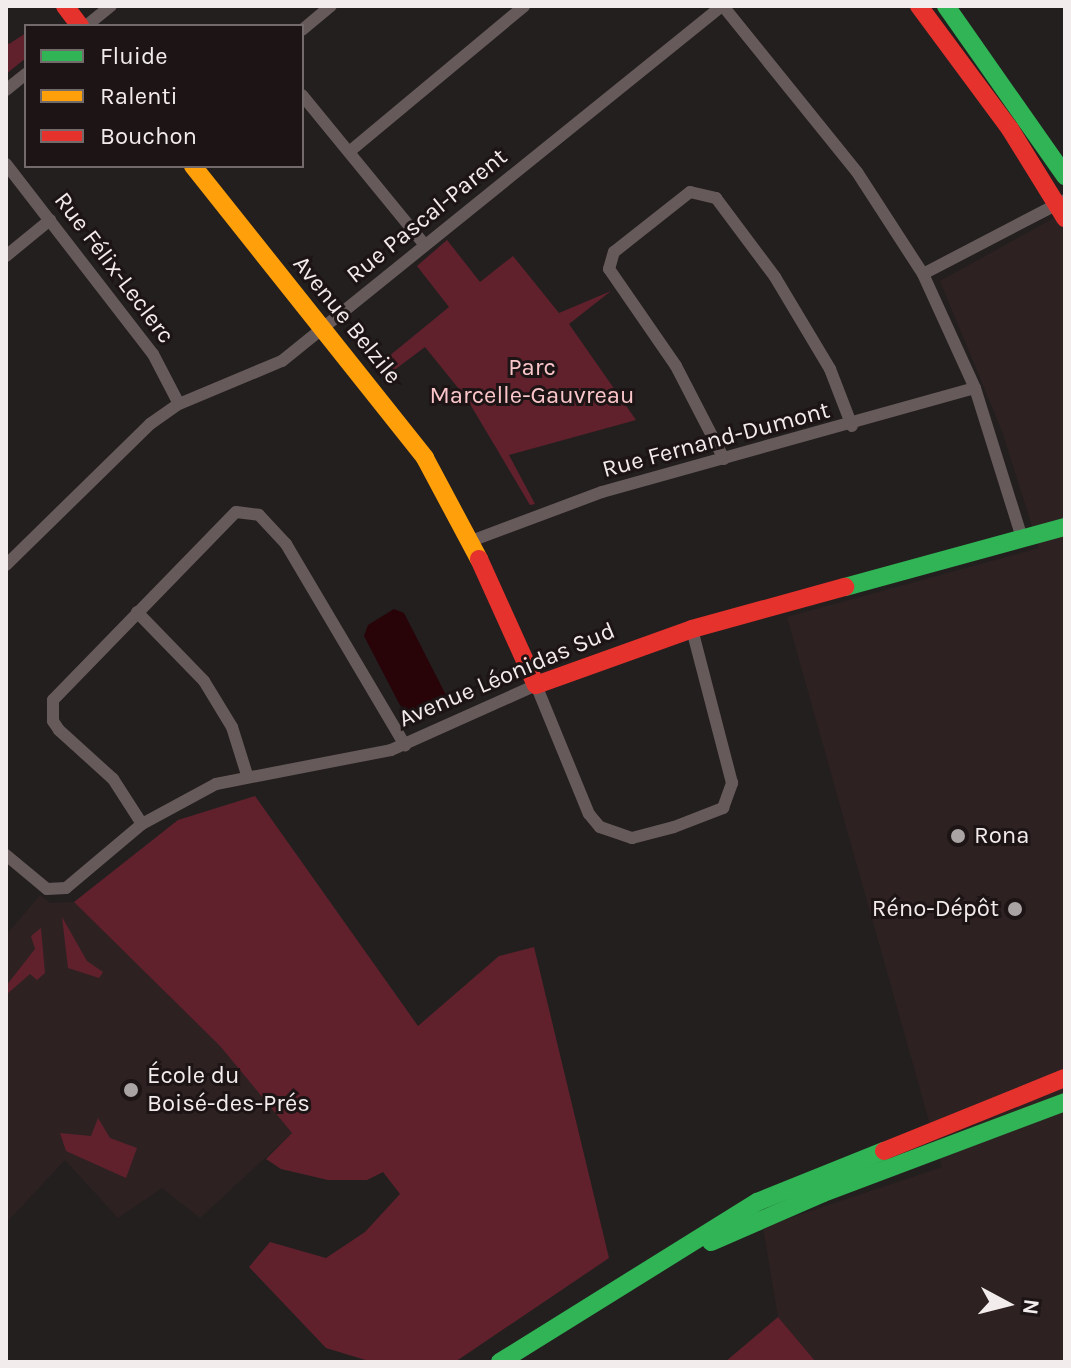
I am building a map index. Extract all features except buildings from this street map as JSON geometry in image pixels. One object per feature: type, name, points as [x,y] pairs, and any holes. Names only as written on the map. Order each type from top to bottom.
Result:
[{"type":"street","points":[[65,6],[78,24]]},
{"type":"street","points":[[88,24],[111,6]]},
{"type":"street","points":[[304,28],[331,6]]},
{"type":"street","points":[[349,152],[524,6]]},
{"type":"street","points":[[722,6],[857,172],[923,274],[975,388],[1022,538]]},
{"type":"street","name":"Rue Pascal-Parent","points":[[6,565],[150,424],[179,404],[271,368],[325,330],[423,243],[722,6]]},
{"type":"street","points":[[919,6],[1063,207],[923,274]]},
{"type":"street","points":[[946,6],[1065,176]]},
{"type":"street","points":[[6,90],[24,76]]},
{"type":"street","points":[[304,97],[423,243]]},
{"type":"street","name":"Rue Félix-Leclerc","points":[[6,164],[153,354],[179,404]]},
{"type":"street","name":"Avenue Belzile","points":[[195,168],[425,458],[471,541],[536,685]]},
{"type":"street","points":[[724,459],[676,366],[609,269],[614,252],[690,192],[716,198],[775,277],[830,369],[852,426]]},
{"type":"street","points":[[6,256],[50,220]]},
{"type":"street","name":"Rue Fernand-Dumont","points":[[471,541],[537,512],[852,426],[975,388]]},
{"type":"street","points":[[142,824],[113,779],[59,730],[51,711],[63,689],[227,518],[250,511],[259,515],[286,544],[405,745]]},
{"type":"street","name":"Avenue Léonidas Sud","points":[[6,855],[52,891],[66,888],[142,824],[189,796],[247,775],[350,760],[405,745],[536,685],[692,629],[1065,527]]},
{"type":"street","points":[[137,612],[204,681],[232,727],[247,775]]},
{"type":"street","points":[[536,685],[589,814],[600,827],[632,838],[710,815],[731,796],[732,783],[692,629]]},
{"type":"street","points":[[500,1362],[757,1202],[1065,1078]]},
{"type":"street","points":[[661,1264],[823,1193],[1065,1102]]},
{"type":"shaded area","points":[[1065,212],[1065,1362],[816,1362],[778,1317],[763,1227],[942,1167],[787,617],[1039,548],[1002,431],[940,281]]},
{"type":"shaded area","points":[[394,609],[404,613],[448,699],[446,706],[416,720],[404,713],[364,636],[368,625]]},
{"type":"shaded area","name":"École du Boisé-des-Prés","points":[[40,895],[50,903],[74,902],[220,1046],[292,1133],[200,1218],[162,1188],[118,1218],[65,1160],[6,1223],[6,935]]},
{"type":"green space","points":[[24,34],[24,60],[6,74],[6,41],[9,44]]},
{"type":"green space","name":"Parc Marcelle-Gauvreau","points":[[447,240],[480,282],[513,256],[559,313],[611,291],[569,324],[636,420],[509,455],[535,504],[530,505],[467,399],[425,347],[385,377],[377,366],[449,307],[417,266]]},
{"type":"green space","points":[[255,796],[418,1026],[499,956],[534,947],[609,1258],[455,1362],[372,1362],[326,1348],[249,1267],[270,1242],[326,1258],[365,1232],[400,1194],[383,1172],[367,1180],[328,1180],[281,1169],[266,1159],[292,1133],[220,1046],[74,902],[178,820]]},
{"type":"green space","points":[[62,917],[87,961],[103,972],[99,978],[68,968]]},
{"type":"green space","points":[[41,928],[45,973],[37,980],[30,974],[6,995],[6,986],[35,949],[31,936]]},
{"type":"green space","points":[[98,1118],[110,1138],[137,1148],[126,1178],[66,1151],[60,1133],[91,1136]]},
{"type":"green space","points":[[778,1317],[816,1362],[725,1362]]},
{"type":"traffic: fast","points":[[946,6],[1065,176]]},
{"type":"traffic: fast","points":[[845,587],[1065,527]]},
{"type":"traffic: fast","points":[[711,1242],[823,1193],[1065,1102]]},
{"type":"traffic: fast","points":[[500,1362],[757,1202],[884,1151]]},
{"type":"traffic: slow","points":[[195,168],[425,458],[479,559]]},
{"type":"traffic: jam","points":[[65,6],[78,24]]},
{"type":"traffic: jam","points":[[919,6],[1010,129],[1065,218]]},
{"type":"traffic: jam","points":[[479,559],[536,685],[692,629],[845,587]]},
{"type":"traffic: jam","points":[[884,1151],[1065,1078]]},
{"type":"place","name":"Rona","points":[[958,836]]},
{"type":"place","name":"Réno-Dépôt","points":[[1015,909]]},
{"type":"place","name":"École du Boisé-des-Prés","points":[[131,1090]]}]
